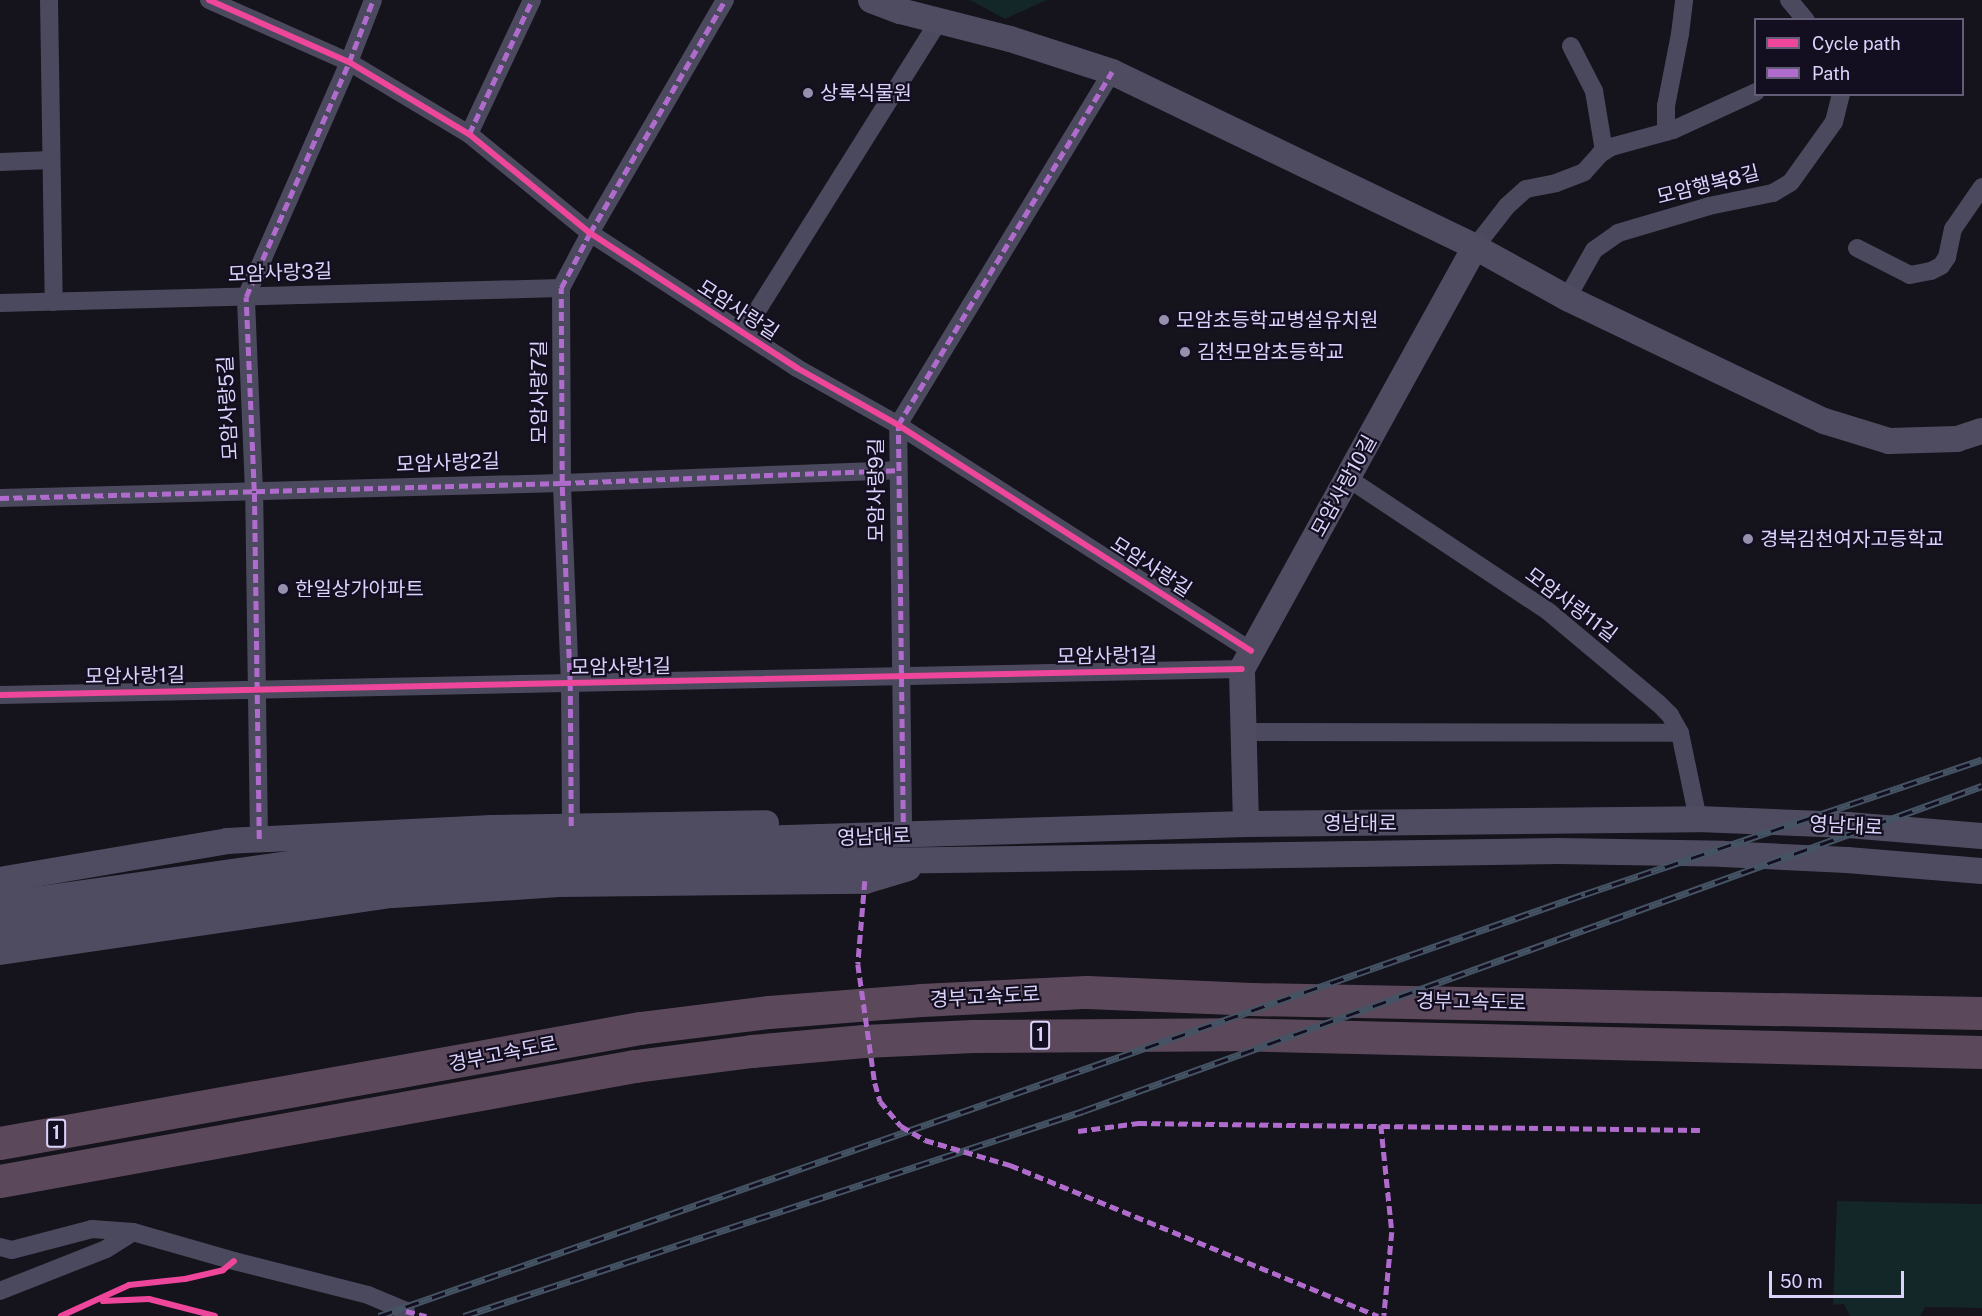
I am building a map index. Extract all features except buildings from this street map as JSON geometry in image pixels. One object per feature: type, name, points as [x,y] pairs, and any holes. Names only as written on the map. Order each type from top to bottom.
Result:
[{"type":"highway","name":"경부고속도로","points":[[0,1143],[640,1028],[769,1012],[921,1000],[1087,992],[1251,999],[1982,1013]]},
{"type":"highway","name":"경부고속도로","points":[[0,1181],[635,1066],[752,1051],[864,1041],[984,1035],[1231,1034],[1982,1052]]},
{"type":"main road","points":[[871,0],[900,11],[1010,39],[1112,72],[1475,247],[1567,298],[1824,421],[1889,441],[1957,439],[1982,431]]},
{"type":"main road","name":"모암사랑10길","points":[[1247,660],[1475,247]]},
{"type":"main road","points":[[1246,824],[1247,660]]},
{"type":"main road","name":"영남대로","points":[[738,851],[945,835],[1246,824],[1698,819],[1848,825],[1982,836]]},
{"type":"main road","points":[[0,880],[227,841],[259,839],[571,826],[903,822],[945,835]]},
{"type":"main road","points":[[0,905],[296,863],[415,851],[738,851]]},
{"type":"main road","points":[[0,928],[297,886],[419,872],[738,851]]},
{"type":"main road","name":"영남대로","points":[[738,851],[937,860],[1559,851],[1768,856],[1982,871]]},
{"type":"main road","points":[[0,952],[393,895],[559,884],[865,881],[937,860]]},
{"type":"street","points":[[49,0],[54,302]]},
{"type":"street","name":"모암사랑길","points":[[209,0],[349,62],[469,134],[590,233],[797,368],[898,425],[1247,660]]},
{"type":"street","name":"모암사랑5길","points":[[259,839],[254,491],[246,297],[349,62],[373,0]]},
{"type":"street","points":[[469,134],[532,0]]},
{"type":"street","name":"모암사랑7길","points":[[571,826],[570,685],[562,483],[561,288],[590,233],[725,0]]},
{"type":"street","points":[[1666,132],[1666,106],[1684,0]]},
{"type":"street","points":[[1789,0],[1804,18]]},
{"type":"street","points":[[743,333],[939,21]]},
{"type":"street","points":[[1571,46],[1594,91],[1604,151]]},
{"type":"street","name":"모암사랑9길","points":[[903,822],[898,425],[1112,72]]},
{"type":"street","points":[[1475,247],[1507,206],[1526,189],[1556,183],[1584,172],[1604,151],[1666,132],[1754,92]]},
{"type":"street","name":"모암행복8길","points":[[1567,298],[1594,250],[1618,233],[1709,206],[1773,193],[1791,182],[1834,122],[1840,96]]},
{"type":"street","points":[[0,162],[51,160]]},
{"type":"street","points":[[1857,248],[1910,275],[1931,272],[1941,266],[1947,257],[1953,229],[1982,187]]},
{"type":"street","name":"모암사랑3길","points":[[0,303],[561,288]]},
{"type":"street","name":"모암사랑2길","points":[[0,498],[562,483],[897,470]]},
{"type":"street","name":"모암사랑11길","points":[[1348,479],[1549,612],[1659,704],[1670,715],[1680,733],[1698,819]]},
{"type":"street","name":"모암사랑1길","points":[[0,695],[570,685],[901,676],[1247,660]]},
{"type":"street","points":[[1245,732],[1680,733]]},
{"type":"street","points":[[0,1247],[12,1250],[92,1229],[133,1232],[234,1261],[368,1295],[406,1311]]},
{"type":"street","points":[[0,1290],[106,1249],[133,1232]]},
{"type":"green space","points":[[970,0],[1047,0],[1005,19]]},
{"type":"green space","points":[[1837,1201],[1982,1204],[1982,1308],[1925,1307],[1920,1316],[1850,1316],[1844,1304],[1833,1305]]},
{"type":"railway","points":[[379,1316],[1585,894],[1982,760]]},
{"type":"railway","points":[[464,1316],[1083,1111],[1982,786]]},
{"type":"marked path","points":[[259,839],[254,491],[246,297],[349,62],[373,0]]},
{"type":"marked path","points":[[469,134],[532,0]]},
{"type":"marked path","points":[[571,826],[570,685],[562,483],[561,288],[590,233],[725,0]]},
{"type":"marked path","points":[[903,822],[898,425],[1112,72]]},
{"type":"marked path","points":[[0,498],[562,483],[897,470]]},
{"type":"marked path","points":[[865,881],[858,964],[875,1083],[880,1101],[901,1126],[925,1140],[1010,1165],[1378,1316]]},
{"type":"marked path","points":[[1078,1131],[1138,1123],[1700,1130]]},
{"type":"marked path","points":[[1381,1125],[1392,1232],[1384,1316]]},
{"type":"marked path","points":[[406,1311],[426,1316]]},
{"type":"cycle path","points":[[209,0],[349,62],[469,134],[590,233],[797,368],[898,425],[1251,651]]},
{"type":"cycle path","points":[[0,695],[1242,669]]},
{"type":"cycle path","points":[[61,1316],[129,1285],[185,1279],[223,1270],[234,1261]]},
{"type":"cycle path","points":[[103,1301],[149,1299],[215,1316]]},
{"type":"place","name":"상록식물원","points":[[808,93]]},
{"type":"place","name":"모암초등학교병설유치원","points":[[1164,320]]},
{"type":"place","name":"김천모암초등학교","points":[[1185,352]]},
{"type":"place","name":"경북김천여자고등학교","points":[[1748,539]]},
{"type":"place","name":"한일상가아파트","points":[[283,589]]}]
